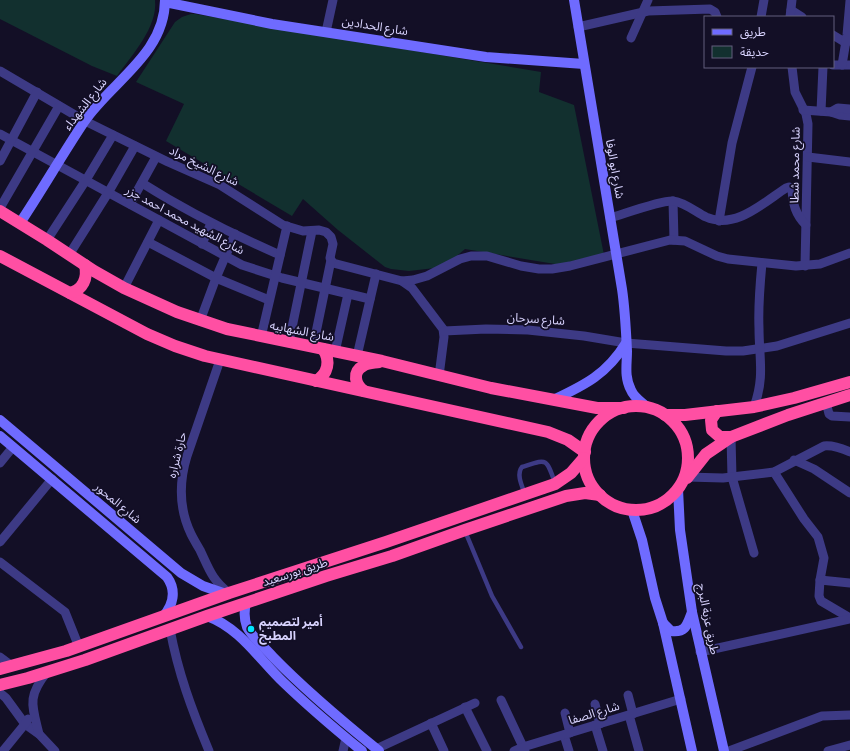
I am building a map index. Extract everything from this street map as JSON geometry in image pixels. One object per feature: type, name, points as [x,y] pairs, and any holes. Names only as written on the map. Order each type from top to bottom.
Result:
[{"type":"highway","name":"شارع الشهابيه","points":[[0,210],[69,255],[124,288],[200,321],[261,337],[382,361],[491,388],[597,408],[624,408]]},
{"type":"highway","points":[[0,256],[161,340],[190,351],[220,360],[548,432],[568,440],[585,455]]},
{"type":"highway","points":[[70,293],[77,290],[84,283],[86,276],[85,265]]},
{"type":"highway","points":[[316,380],[323,375],[328,365],[327,357],[318,348]]},
{"type":"highway","points":[[364,391],[357,383],[356,378],[358,370],[366,364],[382,361]]},
{"type":"highway","points":[[850,382],[800,397],[754,407],[685,415],[665,415],[648,408],[632,406],[624,408],[609,414],[597,424],[589,437],[585,455],[587,474],[592,485],[600,495],[614,505],[632,510],[654,507],[667,500],[706,454],[731,437],[826,402],[850,395]]},
{"type":"highway","points":[[717,411],[711,420],[710,425],[712,430],[720,437],[731,437]]},
{"type":"highway","points":[[665,415],[678,428],[687,445],[688,463],[683,482]]},
{"type":"highway","name":"طريق بورسعيد","points":[[0,669],[79,647],[228,594],[555,484],[571,473],[585,455]]},
{"type":"highway","name":"طريق بورسعيد","points":[[0,685],[47,672],[207,616],[326,576],[360,567],[566,496],[585,493],[600,495]]},
{"type":"highway","points":[[386,542],[384,550],[389,556],[392,556]]},
{"type":"highway","points":[[353,552],[359,554],[361,557],[362,561],[360,567]]},
{"type":"street","points":[[326,32],[333,0]]},
{"type":"street","name":"شارع ابو الوفا","points":[[574,0],[624,302],[627,352],[626,370],[628,385],[634,395],[648,408]]},
{"type":"street","points":[[631,38],[648,0]]},
{"type":"street","points":[[761,16],[764,0]]},
{"type":"street","points":[[790,14],[792,0]]},
{"type":"street","points":[[842,65],[846,43],[850,0]]},
{"type":"street","name":"شارع الحدادين","points":[[165,1],[272,24],[486,57],[584,64]]},
{"type":"street","name":"شارع الشهداء","points":[[20,223],[85,121],[102,99],[136,63],[152,43],[161,24],[165,1]]},
{"type":"street","points":[[578,27],[642,12],[708,9],[713,11],[716,16]]},
{"type":"street","points":[[834,36],[846,43]]},
{"type":"street","points":[[719,220],[732,143],[752,68]]},
{"type":"street","name":"شارع محمد شطا","points":[[792,68],[795,92],[804,110],[808,124],[805,266]]},
{"type":"street","points":[[821,111],[823,68]]},
{"type":"street","name":"شارع الشيخ مراد","points":[[0,71],[85,121],[156,157],[220,185],[287,226],[312,232],[322,231],[331,237],[333,244],[330,258],[331,260]]},
{"type":"street","points":[[0,160],[37,92]]},
{"type":"street","points":[[0,210],[59,106]]},
{"type":"street","points":[[832,112],[838,108],[850,109]]},
{"type":"street","points":[[804,110],[832,112],[838,115],[850,116]]},
{"type":"street","name":"شارع الشهيد محمد احمد جزر","points":[[0,134],[202,244],[250,268],[301,283],[370,299]]},
{"type":"street","points":[[47,240],[113,135]]},
{"type":"street","points":[[69,255],[108,193],[135,146]]},
{"type":"street","points":[[130,204],[156,157]]},
{"type":"street","points":[[808,157],[850,162]]},
{"type":"street","points":[[142,183],[172,202],[211,223],[280,255]]},
{"type":"street","points":[[610,218],[673,201],[707,217],[719,220],[732,220],[740,217],[789,187],[792,190],[792,199],[795,210],[806,225]]},
{"type":"street","points":[[673,201],[674,240]]},
{"type":"street","points":[[124,288],[159,220]]},
{"type":"street","points":[[202,244],[211,223]]},
{"type":"street","points":[[261,337],[287,226]]},
{"type":"street","points":[[289,342],[312,232]]},
{"type":"street","points":[[200,321],[216,278],[235,234]]},
{"type":"street","points":[[402,281],[424,277],[460,259],[476,255],[492,257],[521,266],[545,269],[570,266],[663,241],[674,240],[685,241],[724,258],[762,263],[805,266],[820,264],[850,252]]},
{"type":"street","points":[[148,242],[216,278],[269,300]]},
{"type":"street","points":[[318,348],[325,289],[331,260],[333,263],[402,281],[412,288],[444,331],[439,376]]},
{"type":"street","points":[[754,407],[758,395],[761,375],[759,311],[762,263]]},
{"type":"street","points":[[357,356],[376,274]]},
{"type":"street","points":[[335,352],[348,294]]},
{"type":"street","name":"شارع سرحان","points":[[444,331],[493,329],[528,330],[584,336],[626,343],[726,351],[760,349],[785,344],[850,323]]},
{"type":"street","points":[[553,400],[580,388],[596,378],[609,365],[626,343]]},
{"type":"street","name":"حارة شراره","points":[[220,360],[187,456],[181,490],[184,514],[192,536],[211,575],[228,594]]},
{"type":"street","points":[[826,402],[829,414],[832,416],[850,417]]},
{"type":"street","name":"شارع المحور","points":[[0,420],[186,576],[203,586],[228,594]]},
{"type":"street","name":"شارع المحور","points":[[0,436],[167,577],[173,588],[173,599],[170,607],[163,617]]},
{"type":"street","points":[[731,437],[732,477],[754,552]]},
{"type":"street","points":[[683,482],[774,472],[794,460],[824,446],[838,447],[850,452]]},
{"type":"street","points":[[0,463],[14,447]]},
{"type":"street","points":[[25,457],[33,448]]},
{"type":"street","points":[[794,460],[814,469],[850,494]]},
{"type":"street","points":[[774,472],[804,519],[818,537],[824,558],[820,580],[819,596],[821,601],[850,619]]},
{"type":"street","points":[[0,542],[52,480]]},
{"type":"street","name":"طريق عزبة البرج","points":[[683,482],[680,530],[692,612],[724,751]]},
{"type":"street","points":[[632,510],[642,540],[655,598],[663,623],[692,751]]},
{"type":"street","points":[[0,562],[65,612],[79,647]]},
{"type":"street","points":[[820,580],[850,583]]},
{"type":"street","points":[[246,603],[244,615],[247,626],[265,648],[308,692],[377,750],[475,703]]},
{"type":"street","points":[[663,623],[671,631],[681,631],[686,627],[692,612]]},
{"type":"street","points":[[207,616],[223,623],[237,633],[285,684],[362,751]]},
{"type":"street","points":[[700,652],[850,619]]},
{"type":"street","points":[[170,629],[176,659],[184,687],[210,751]]},
{"type":"street","points":[[0,657],[12,666]]},
{"type":"street","points":[[39,734],[33,707],[33,693],[38,683],[47,672]]},
{"type":"street","points":[[0,693],[6,698],[25,724],[39,734],[55,751]]},
{"type":"street","points":[[628,695],[639,751]]},
{"type":"street","name":"شارع الصفا","points":[[514,751],[681,699]]},
{"type":"street","points":[[500,700],[524,749]]},
{"type":"street","points":[[594,704],[603,751]]},
{"type":"street","points":[[2,751],[25,724],[33,707]]},
{"type":"street","points":[[465,707],[487,751]]},
{"type":"street","points":[[565,713],[569,751]]},
{"type":"street","points":[[729,751],[822,716],[850,714]]},
{"type":"street","points":[[431,723],[444,751]]},
{"type":"street","points":[[343,751],[346,738]]},
{"type":"street","points":[[828,751],[850,745]]},
{"type":"lane","points":[[525,494],[519,476],[520,469],[522,467],[541,461],[544,462],[549,466],[555,484]]},
{"type":"lane","points":[[465,530],[492,596],[521,647]]},
{"type":"green space","points":[[0,0],[155,0],[155,10],[143,40],[117,76],[92,66],[0,19]]},
{"type":"green space","points":[[191,14],[541,72],[539,92],[574,105],[604,255],[561,265],[465,249],[452,260],[435,268],[409,271],[391,269],[385,267],[338,230],[303,199],[292,216],[166,141],[184,104],[136,82],[175,22],[182,17]]},
{"type":"place","name":"أمير لتصميم المطبخ","points":[[251,629]]}]
